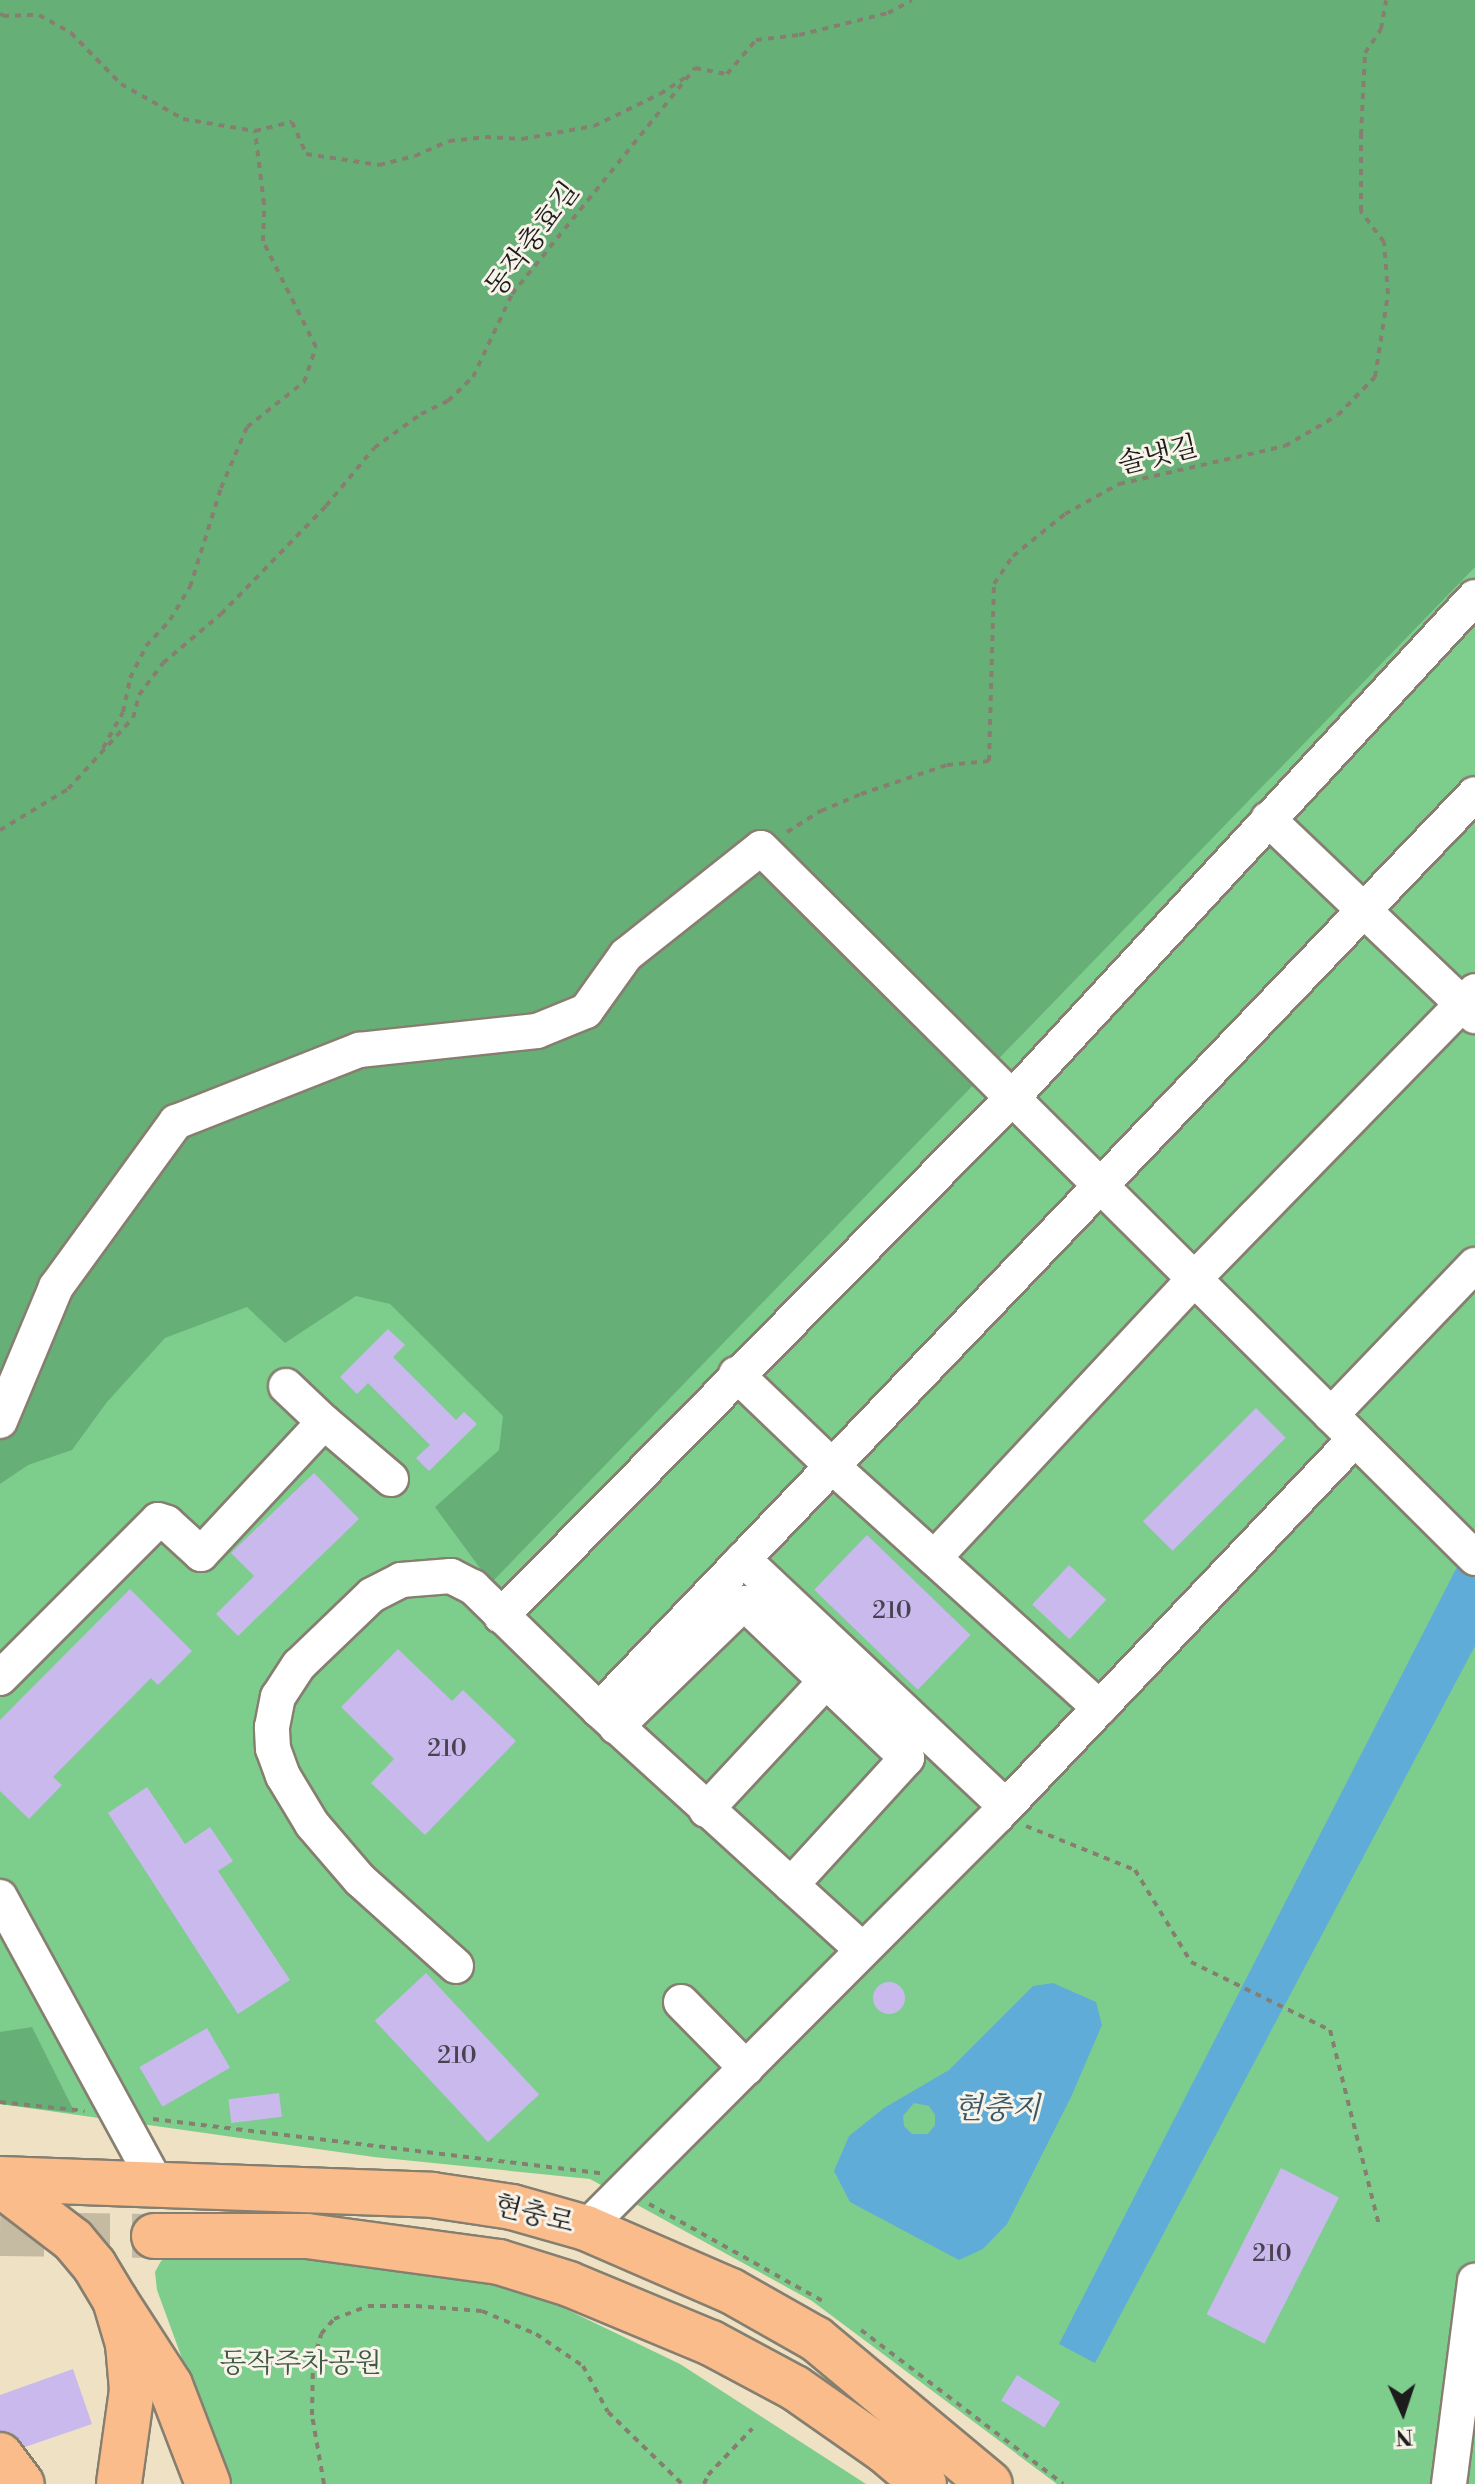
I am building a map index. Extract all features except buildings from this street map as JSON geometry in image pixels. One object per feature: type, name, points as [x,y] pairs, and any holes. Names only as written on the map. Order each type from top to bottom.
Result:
[{"type":"main road","name":"현충로","points":[[0,2181],[158,2187],[311,2188],[432,2195],[512,2207],[586,2228],[731,2291],[816,2339],[990,2484]]},
{"type":"main road","points":[[0,2181],[73,2240],[94,2265],[170,2385],[208,2484]]},
{"type":"main road","name":"현충로","points":[[154,2236],[307,2236],[499,2262],[569,2284],[711,2343],[795,2388],[885,2451],[924,2484]]},
{"type":"main road","points":[[115,2300],[128,2344],[132,2390],[119,2484]]},
{"type":"main road","points":[[0,2455],[22,2484]]},
{"type":"lane","points":[[501,1616],[736,1374],[1012,1098],[1475,597]]},
{"type":"lane","points":[[608,1719],[743,1559],[1475,794]]},
{"type":"lane","points":[[934,1558],[1194,1279],[1471,1004],[1364,910],[1268,819]]},
{"type":"lane","points":[[0,1421],[56,1287],[176,1122],[359,1050],[537,1031],[586,1011],[626,955],[761,848],[1355,1439],[1470,1542]]},
{"type":"lane","points":[[1331,1415],[1475,1265]]},
{"type":"lane","points":[[736,1374],[832,1466],[1100,1708]]},
{"type":"lane","points":[[286,1386],[391,1479]]},
{"type":"lane","points":[[0,1678],[158,1520],[167,1523],[201,1554],[324,1422]]},
{"type":"lane","points":[[586,2228],[1002,1811],[1355,1439]]},
{"type":"lane","points":[[743,1559],[1002,1811]]},
{"type":"lane","points":[[456,1966],[360,1880],[312,1824],[283,1776],[273,1749],[272,1727],[278,1697],[299,1665],[372,1595],[401,1580],[451,1576],[473,1587],[608,1719],[863,1950]]},
{"type":"lane","points":[[608,1719],[744,1603],[907,1758],[791,1885]]},
{"type":"lane","points":[[706,1810],[826,1681]]},
{"type":"lane","points":[[0,1897],[158,2187]]},
{"type":"lane","points":[[681,2002],[746,2068]]},
{"type":"lane","points":[[1449,2484],[1475,2281]]},
{"type":"path","points":[[0,13],[3,16],[39,15],[71,33],[121,84],[183,119],[255,131],[292,122],[306,154],[379,165],[415,156],[449,141],[485,137],[522,139],[594,126],[660,94],[695,68],[727,74],[756,40],[799,35],[888,13],[912,0]]},
{"type":"path","name":"솔냇길","points":[[761,848],[821,811],[861,794],[947,765],[989,761],[994,584],[1013,556],[1065,514],[1119,484],[1285,446],[1338,415],[1375,377],[1388,294],[1384,242],[1361,211],[1361,135],[1365,53],[1381,29],[1386,0]]},
{"type":"path","name":"동작충효길","points":[[0,830],[68,789],[133,718],[139,695],[163,663],[221,614],[326,506],[374,448],[421,414],[448,401],[473,377],[512,294],[690,74]]},
{"type":"path","points":[[100,753],[123,712],[130,678],[146,646],[170,620],[190,587],[221,488],[247,427],[304,382],[316,347],[263,241],[264,204],[255,131]]},
{"type":"path","points":[[1002,1811],[1135,1870],[1191,1962],[1330,2030],[1379,2225]]},
{"type":"path","points":[[324,2484],[312,2415],[313,2361],[321,2334],[334,2319],[368,2306],[482,2311],[536,2334],[583,2366],[608,2412],[682,2484]]},
{"type":"path","points":[[704,2484],[708,2475],[752,2429]]},
{"type":"green space","points":[[0,0],[1475,0],[1475,567],[491,1583],[435,1507],[499,1450],[503,1416],[390,1304],[356,1296],[285,1343],[247,1307],[165,1338],[107,1402],[72,1450],[28,1465],[0,1484]]},
{"type":"green space","points":[[1475,0],[1475,2484],[1057,2484],[812,2301],[590,2179],[374,2157],[0,2104],[0,837]]},
{"type":"green space","points":[[32,2027],[75,2113],[0,2104],[0,2032]]},
{"type":"green space","name":"동작주차공원","points":[[175,2253],[354,2255],[495,2275],[680,2364],[866,2484],[228,2484],[157,2290],[155,2272],[161,2261]]},
{"type":"water","points":[[1475,1549],[1475,1646],[1095,2363],[1059,2344],[1457,1567]]},
{"type":"water","name":"현충지","points":[[1053,1983],[1096,2002],[1102,2025],[1071,2097],[1007,2224],[983,2249],[959,2260],[850,2202],[834,2171],[849,2136],[884,2108],[949,2070],[1033,1986]],"holes":[[[914,2103],[929,2106],[935,2115],[935,2125],[928,2134],[912,2134],[904,2126],[903,2116]]]},
{"type":"tunnel","points":[[0,2234],[154,2236]]}]
